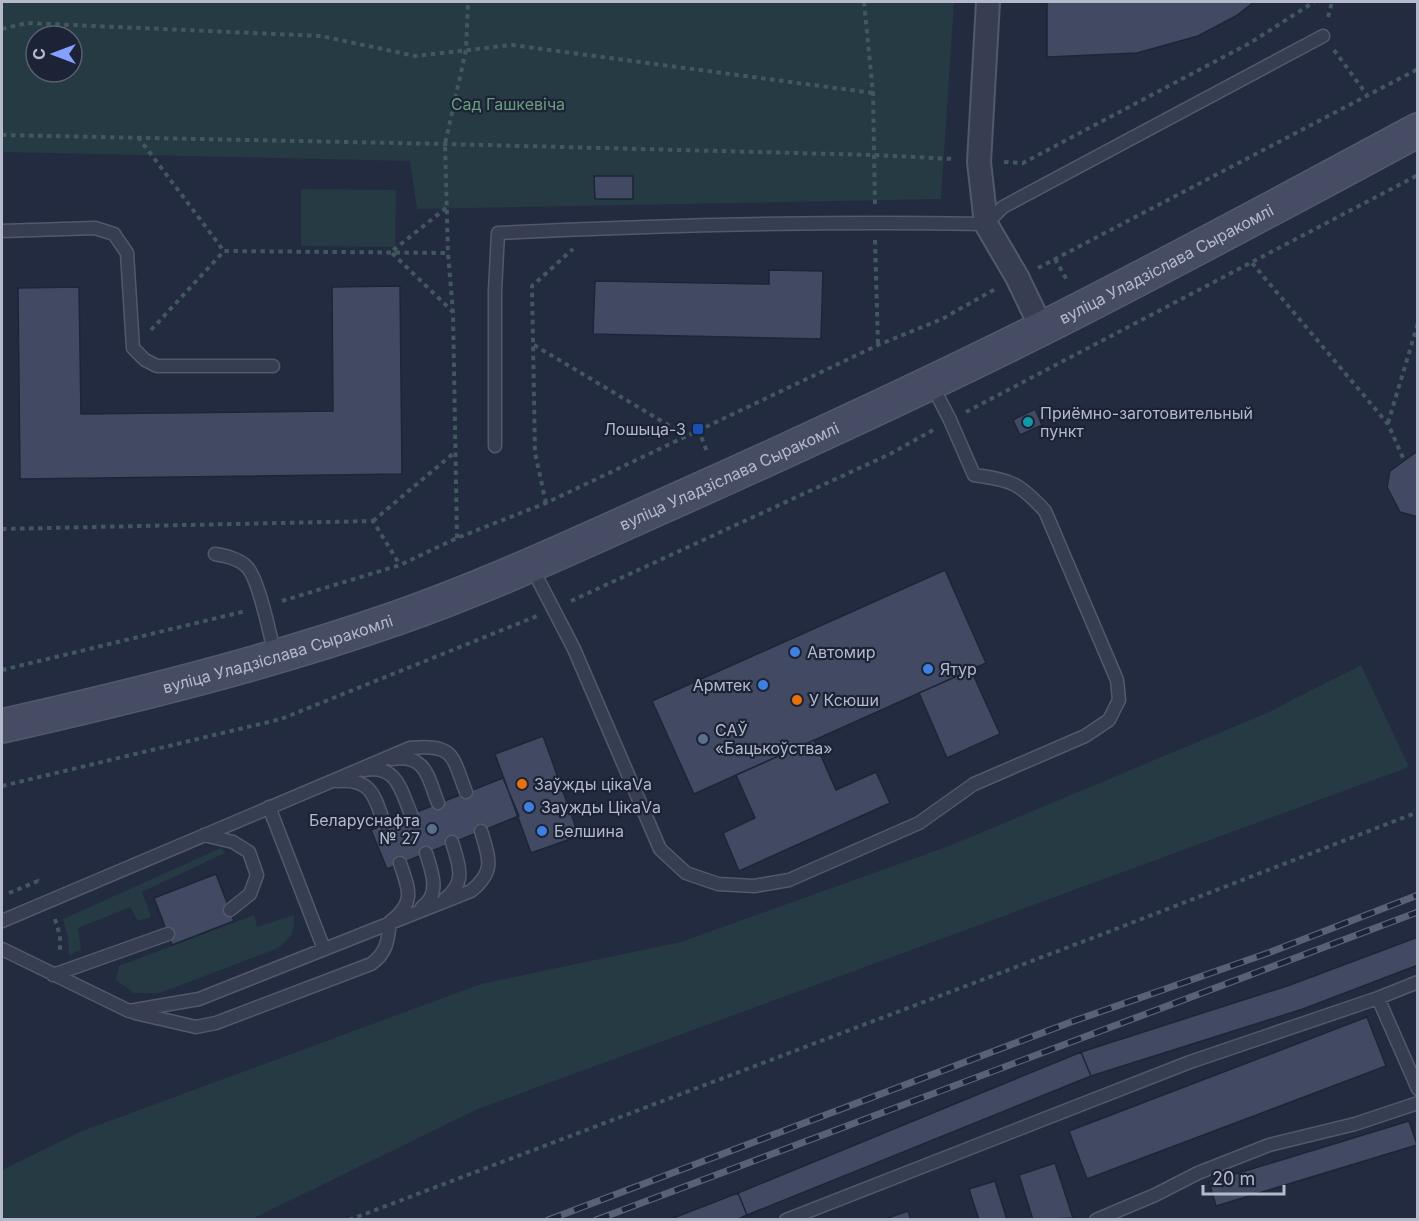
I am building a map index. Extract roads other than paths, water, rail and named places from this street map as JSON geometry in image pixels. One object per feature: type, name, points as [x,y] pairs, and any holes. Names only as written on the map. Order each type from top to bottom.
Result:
[{"type":"street","points":[[988,2],[979,162],[986,224],[1017,277],[1042,329]]},
{"type":"street","name":"вуліца Уладзіслава Сыракомлі","points":[[2,726],[276,657],[400,617],[531,565],[730,476],[1042,329],[1418,130]]},
{"type":"lane","points":[[495,446],[495,291],[498,233],[875,222],[986,224],[1003,207],[1323,36]]},
{"type":"lane","points":[[2,231],[95,228],[114,234],[127,253],[133,348],[145,360],[158,366],[273,366]]},
{"type":"lane","points":[[531,565],[574,649],[660,849],[686,873],[718,884],[754,886],[789,880],[918,823],[974,784],[1086,736],[1109,720],[1119,699],[1117,680],[1045,511],[1026,490],[1003,479],[974,475],[931,383]]},
{"type":"lane","points":[[215,554],[234,558],[248,567],[264,606],[276,657]]},
{"type":"lane","points":[[2,921],[410,748],[443,749],[452,755],[466,792]]},
{"type":"lane","points":[[382,760],[397,758],[414,760],[423,766],[438,803]]},
{"type":"lane","points":[[354,771],[369,769],[386,771],[395,778],[411,814]]},
{"type":"lane","points":[[328,782],[361,783],[370,789],[385,825]]},
{"type":"lane","points":[[269,807],[324,949]]},
{"type":"lane","points":[[129,1011],[199,999],[471,891],[482,881],[488,868],[489,857],[481,831]]},
{"type":"lane","points":[[204,835],[233,842],[249,852],[256,875],[250,894],[230,910]]},
{"type":"lane","points":[[442,902],[454,892],[460,879],[460,868],[453,842]]},
{"type":"lane","points":[[416,912],[429,903],[434,889],[434,878],[426,853]]},
{"type":"lane","points":[[2,949],[129,1011],[196,1027],[216,1023],[372,964],[381,957],[388,943],[390,922],[402,912],[408,899],[408,888],[400,863]]},
{"type":"lane","points":[[53,975],[168,934]]},
{"type":"lane","points":[[786,1220],[1190,1062],[1378,998],[1418,982]]},
{"type":"lane","points":[[1378,998],[1418,1089]]},
{"type":"lane","points":[[1095,1220],[1155,1195],[1198,1173],[1269,1145],[1355,1124],[1418,1103]]},
{"type":"railway","points":[[548,1220],[1071,1022],[1268,953],[1418,895]]},
{"type":"railway","points":[[596,1220],[1418,912]]},
{"type":"place","name":"Приёмно-заготовительный пункт","points":[[1028,422]]},
{"type":"place","name":"Лошыца-3","points":[[698,429]]},
{"type":"place","name":"Автомир","points":[[795,652]]},
{"type":"place","name":"Ятур","points":[[928,669]]},
{"type":"place","name":"Армтек","points":[[763,685]]},
{"type":"place","name":"У Ксюши","points":[[797,700]]},
{"type":"place","name":"САЎ «Бацькоўства»","points":[[703,739]]},
{"type":"place","name":"Заўжды цікаVа","points":[[522,784]]},
{"type":"place","name":"Заужды ЦікаVа","points":[[529,807]]},
{"type":"place","name":"Беларуснафта № 27","points":[[432,829]]},
{"type":"place","name":"Белшина","points":[[542,831]]},
{"type":"park label","name":"Сад Гашкевіча","points":[[508,104]]}]
